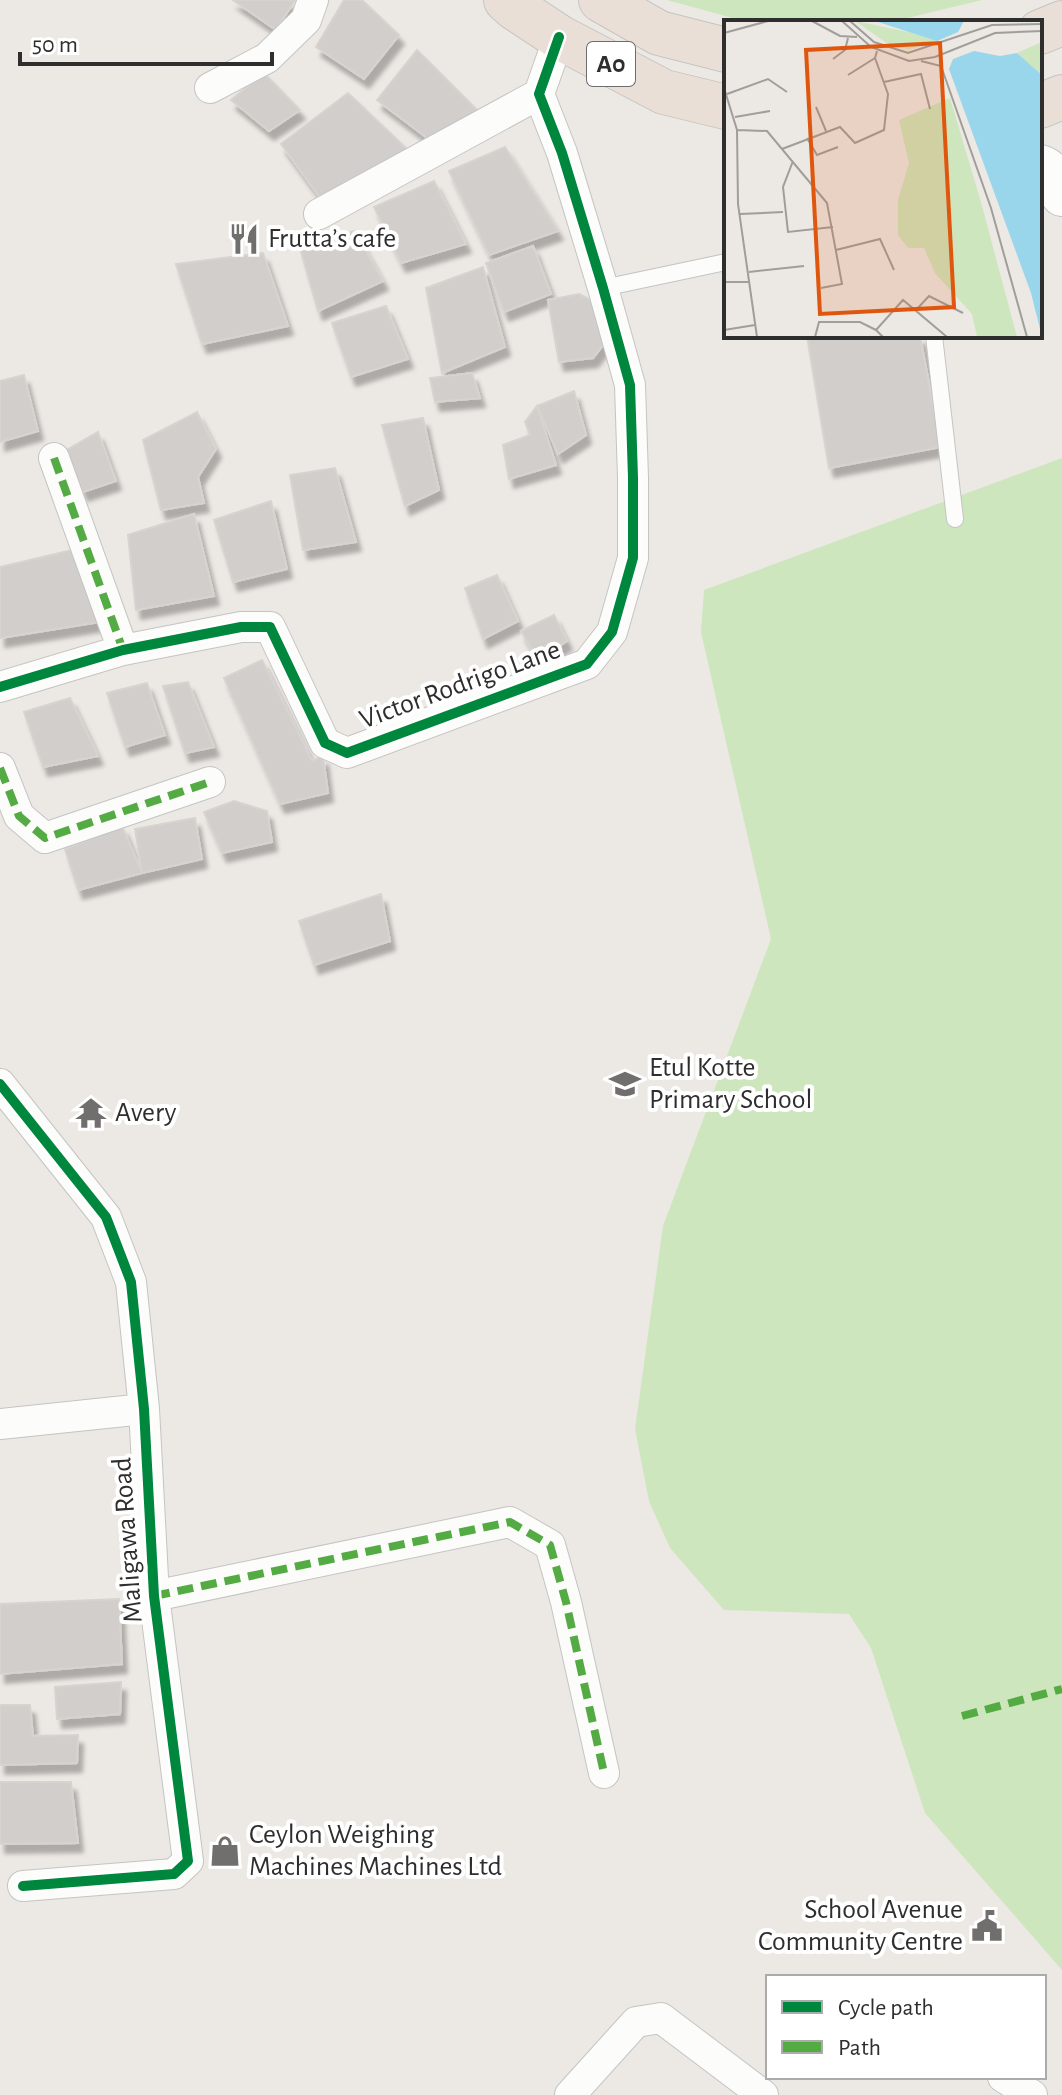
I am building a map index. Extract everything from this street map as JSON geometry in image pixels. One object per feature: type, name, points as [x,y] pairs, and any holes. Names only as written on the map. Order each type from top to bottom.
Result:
[{"type":"highway","name":"A0","points":[[506,0],[559,37],[664,92],[724,107]]},
{"type":"highway","name":"A0","points":[[601,0],[659,33],[724,49]]},
{"type":"highway","points":[[1042,31],[1062,23]]},
{"type":"highway","points":[[1042,105],[1062,97]]},
{"type":"street","points":[[210,88],[267,58],[306,20],[313,0]]},
{"type":"street","points":[[559,37],[539,94],[562,153],[603,288]]},
{"type":"street","points":[[319,214],[539,94]]},
{"type":"street","points":[[1042,167],[1060,187],[1062,195]]},
{"type":"street","name":"Victor Rodrigo Lane","points":[[0,687],[123,650],[241,627],[270,627],[325,743],[347,753],[587,664],[612,632],[633,558],[630,385],[603,288]]},
{"type":"street","points":[[54,458],[123,650]]},
{"type":"street","points":[[0,768],[19,816],[45,838],[210,782]]},
{"type":"street","name":"Maligawa Road","points":[[0,1084],[106,1217],[131,1282],[144,1409],[154,1596],[188,1861],[174,1874],[23,1886]]},
{"type":"street","points":[[0,1424],[144,1409]]},
{"type":"street","points":[[154,1596],[510,1522],[550,1545],[566,1602],[604,1773]]},
{"type":"street","points":[[570,2095],[636,2022],[661,2018],[764,2095],[779,2079]]},
{"type":"street","points":[[1006,2079],[1032,2095]]},
{"type":"lane","points":[[603,288],[724,262]]},
{"type":"lane","points":[[934,338],[955,519]]},
{"type":"green space","points":[[667,0],[982,0],[899,20],[740,20]]},
{"type":"green space","points":[[1062,458],[1062,1970],[925,1813],[871,1648],[849,1614],[724,1610],[670,1548],[649,1501],[635,1429],[663,1226],[771,939],[701,632],[704,590]]},
{"type":"building","points":[[233,0],[295,0],[276,30]]},
{"type":"building","points":[[344,0],[362,0],[399,35],[364,79],[316,47]]},
{"type":"building","points":[[417,50],[477,110],[435,144],[377,100]]},
{"type":"building","points":[[264,73],[300,110],[269,131],[231,100]]},
{"type":"building","points":[[348,93],[407,149],[322,200],[281,144]]},
{"type":"building","points":[[505,147],[558,231],[489,255],[449,171]]},
{"type":"building","points":[[434,181],[466,244],[401,263],[374,207]]},
{"type":"building","points":[[355,231],[383,281],[318,311],[300,248]]},
{"type":"building","points":[[533,246],[551,294],[504,312],[486,263]]},
{"type":"building","points":[[263,253],[288,326],[202,344],[176,264]]},
{"type":"building","points":[[483,267],[505,347],[442,373],[426,288]]},
{"type":"building","points":[[579,294],[598,304],[607,340],[593,358],[559,362],[548,300]]},
{"type":"building","points":[[386,306],[408,359],[351,377],[332,323]]},
{"type":"building","points":[[807,338],[920,338],[941,447],[829,468]]},
{"type":"building","points":[[472,373],[480,398],[435,402],[430,378]]},
{"type":"building","points":[[24,375],[38,431],[0,442],[0,381]]},
{"type":"building","points":[[574,391],[586,435],[558,454],[537,406]]},
{"type":"building","points":[[537,406],[556,465],[509,479],[503,445],[530,435],[525,422]]},
{"type":"building","points":[[197,412],[216,449],[198,477],[204,503],[161,510],[143,440]]},
{"type":"building","points":[[423,418],[439,490],[405,506],[382,425]]},
{"type":"building","points":[[98,432],[116,481],[83,492],[65,451]]},
{"type":"building","points":[[335,468],[356,542],[303,550],[290,475]]},
{"type":"building","points":[[271,501],[287,569],[233,582],[214,520]]},
{"type":"building","points":[[194,514],[214,596],[136,610],[128,535]]},
{"type":"building","points":[[85,547],[106,621],[0,638],[0,567]]},
{"type":"building","points":[[497,575],[518,621],[483,639],[465,588]]},
{"type":"building","points":[[554,615],[567,641],[538,660],[521,631]]},
{"type":"building","points":[[262,660],[312,761],[323,756],[328,793],[280,804],[224,678]]},
{"type":"building","points":[[188,682],[214,747],[185,753],[163,686]]},
{"type":"building","points":[[147,683],[165,735],[125,747],[107,693]]},
{"type":"building","points":[[70,698],[98,756],[43,767],[24,712]]},
{"type":"building","points":[[234,801],[267,811],[272,842],[222,853],[204,812]]},
{"type":"building","points":[[195,818],[202,859],[142,873],[135,829]]},
{"type":"building","points":[[122,826],[142,873],[78,890],[65,849]]},
{"type":"building","points":[[381,894],[390,941],[314,965],[299,921]]},
{"type":"building","points":[[119,1599],[122,1664],[0,1674],[0,1604]]},
{"type":"building","points":[[121,1682],[120,1714],[57,1719],[55,1687]]},
{"type":"building","points":[[0,1705],[30,1705],[33,1736],[78,1735],[77,1763],[0,1765]]},
{"type":"building","points":[[0,1782],[71,1782],[78,1843],[0,1844]]},
{"type":"marked path","points":[[54,458],[123,650]]},
{"type":"marked path","points":[[0,768],[19,816],[45,838],[210,782]]},
{"type":"marked path","points":[[154,1596],[510,1522],[550,1545],[566,1602],[604,1773]]},
{"type":"marked path","points":[[962,1716],[1062,1689]]},
{"type":"cycle path","points":[[0,687],[123,650],[241,627],[270,627],[325,743],[347,753],[587,664],[612,632],[633,558],[630,385],[562,153],[539,94],[559,37]]},
{"type":"cycle path","points":[[0,1084],[106,1217],[131,1282],[144,1409],[154,1596],[188,1861],[174,1874],[23,1886]]},
{"type":"place","name":"Frutta’s cafe","points":[[244,239]]},
{"type":"place","name":"Etul Kotte Primary School","points":[[625,1084]]},
{"type":"place","name":"Avery","points":[[91,1113]]},
{"type":"place","name":"Ceylon Weighing Machines Machines Ltd","points":[[225,1851]]},
{"type":"place","name":"School Avenue Community Centre","points":[[987,1926]]}]
